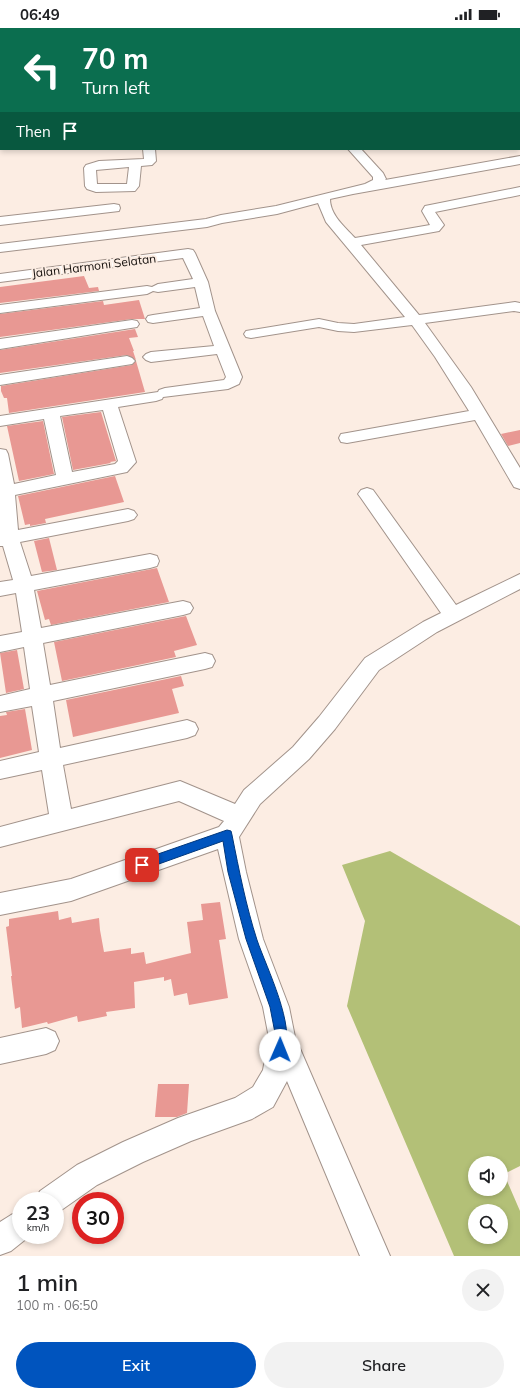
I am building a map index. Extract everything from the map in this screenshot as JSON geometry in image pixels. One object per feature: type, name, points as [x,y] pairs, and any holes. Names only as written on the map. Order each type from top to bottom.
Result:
[{"type":"street","points":[[135,163],[150,161],[149,150]]},
{"type":"street","points":[[359,150],[380,176],[377,183],[369,187]]},
{"type":"street","points":[[0,248],[207,223],[221,218],[276,210],[369,187],[520,160]]},
{"type":"street","points":[[491,164],[516,183]]},
{"type":"street","points":[[352,243],[434,228],[437,225],[428,211],[430,209],[516,183]]},
{"type":"street","points":[[324,197],[324,205],[331,219],[416,320],[442,356],[520,483]]},
{"type":"street","points":[[27,204],[30,218]]},
{"type":"street","points":[[0,221],[114,208]]},
{"type":"street","points":[[0,421],[228,384],[233,381],[234,377],[224,349],[208,311],[201,282],[188,253],[194,239],[207,223]]},
{"type":"street","name":"Jalan Harmoni Selatan","points":[[0,278],[188,253]]},
{"type":"street","points":[[93,266],[101,296]]},
{"type":"street","points":[[0,309],[201,282]]},
{"type":"street","points":[[251,334],[319,323],[350,328],[515,306],[520,308]]},
{"type":"street","points":[[153,319],[208,311]]},
{"type":"street","points":[[0,344],[132,324]]},
{"type":"street","points":[[151,357],[224,349]]},
{"type":"street","points":[[0,380],[127,361]]},
{"type":"street","points":[[3,491],[121,468],[127,462],[109,404]]},
{"type":"street","points":[[51,413],[65,478]]},
{"type":"street","points":[[347,438],[479,414]]},
{"type":"street","points":[[0,454],[5,539],[24,585],[61,820]]},
{"type":"street","points":[[367,494],[453,615]]},
{"type":"street","points":[[5,539],[128,515]]},
{"type":"street","points":[[0,589],[150,561]]},
{"type":"street","points":[[375,1256],[282,1038],[276,1007],[251,939],[234,872],[234,826],[252,796],[301,753],[327,723],[372,664],[430,627],[520,580]]},
{"type":"street","points":[[0,644],[183,608]]},
{"type":"street","points":[[0,704],[205,661]]},
{"type":"street","points":[[0,770],[187,729]]},
{"type":"street","points":[[0,837],[61,820],[180,791],[234,826]]},
{"type":"street","points":[[0,904],[71,890],[234,826]]},
{"type":"street","points":[[63,1192],[87,1175],[126,1155],[188,1128],[242,1109],[263,1097],[276,1074],[282,1038]]},
{"type":"street","points":[[0,1051],[46,1041]]},
{"type":"street","points":[[0,1240],[12,1231]]},
{"type":"green space","points":[[390,851],[520,926],[520,1166],[508,1172],[508,1156],[468,1156],[468,1196],[508,1196],[508,1183],[520,1211],[520,1256],[454,1256],[347,1006],[365,921],[342,865]]},
{"type":"building","points":[[84,276],[89,288],[98,287],[99,291],[0,303],[0,287]]},
{"type":"building","points":[[139,300],[145,319],[132,319],[0,337],[0,314],[103,301],[104,305]]},
{"type":"building","points":[[135,329],[138,337],[129,338],[136,360],[127,355],[0,373],[0,350]]},
{"type":"building","points":[[136,361],[145,392],[9,413],[7,398],[4,398],[1,391],[1,386],[132,365]]},
{"type":"building","points":[[101,412],[116,461],[73,470],[62,417]]},
{"type":"building","points":[[43,421],[54,474],[19,481],[7,426]]},
{"type":"building","points":[[520,430],[520,443],[508,446],[501,434]]},
{"type":"building","points":[[115,476],[124,502],[45,519],[46,523],[30,526],[30,524],[25,525],[18,496]]},
{"type":"building","points":[[49,538],[57,570],[42,572],[34,541]]},
{"type":"building","points":[[157,568],[169,602],[51,625],[49,619],[45,620],[37,591]]},
{"type":"building","points":[[186,616],[197,645],[174,651],[176,657],[62,681],[54,642]]},
{"type":"building","points":[[17,650],[24,689],[6,693],[0,653]]},
{"type":"building","points":[[181,676],[184,686],[172,689],[179,713],[73,737],[66,700]]},
{"type":"building","points":[[25,709],[32,750],[0,758],[0,716],[7,715],[6,712]]},
{"type":"building","points":[[220,902],[226,939],[219,940],[228,998],[189,1005],[187,993],[174,996],[171,979],[164,981],[164,977],[134,982],[135,1008],[106,1012],[107,1016],[78,1022],[77,1016],[48,1024],[47,1022],[22,1028],[20,1007],[15,1009],[11,976],[6,927],[9,926],[9,919],[58,911],[59,920],[71,917],[72,923],[99,918],[104,952],[131,948],[131,954],[144,952],[146,964],[191,953],[187,922],[203,920],[201,904]]},
{"type":"building","points":[[158,1084],[189,1084],[187,1113],[177,1117],[155,1117]]},
{"type":"route","points":[[142,865],[227,835],[234,872],[251,939],[276,1007],[282,1038],[280,1050]]}]
